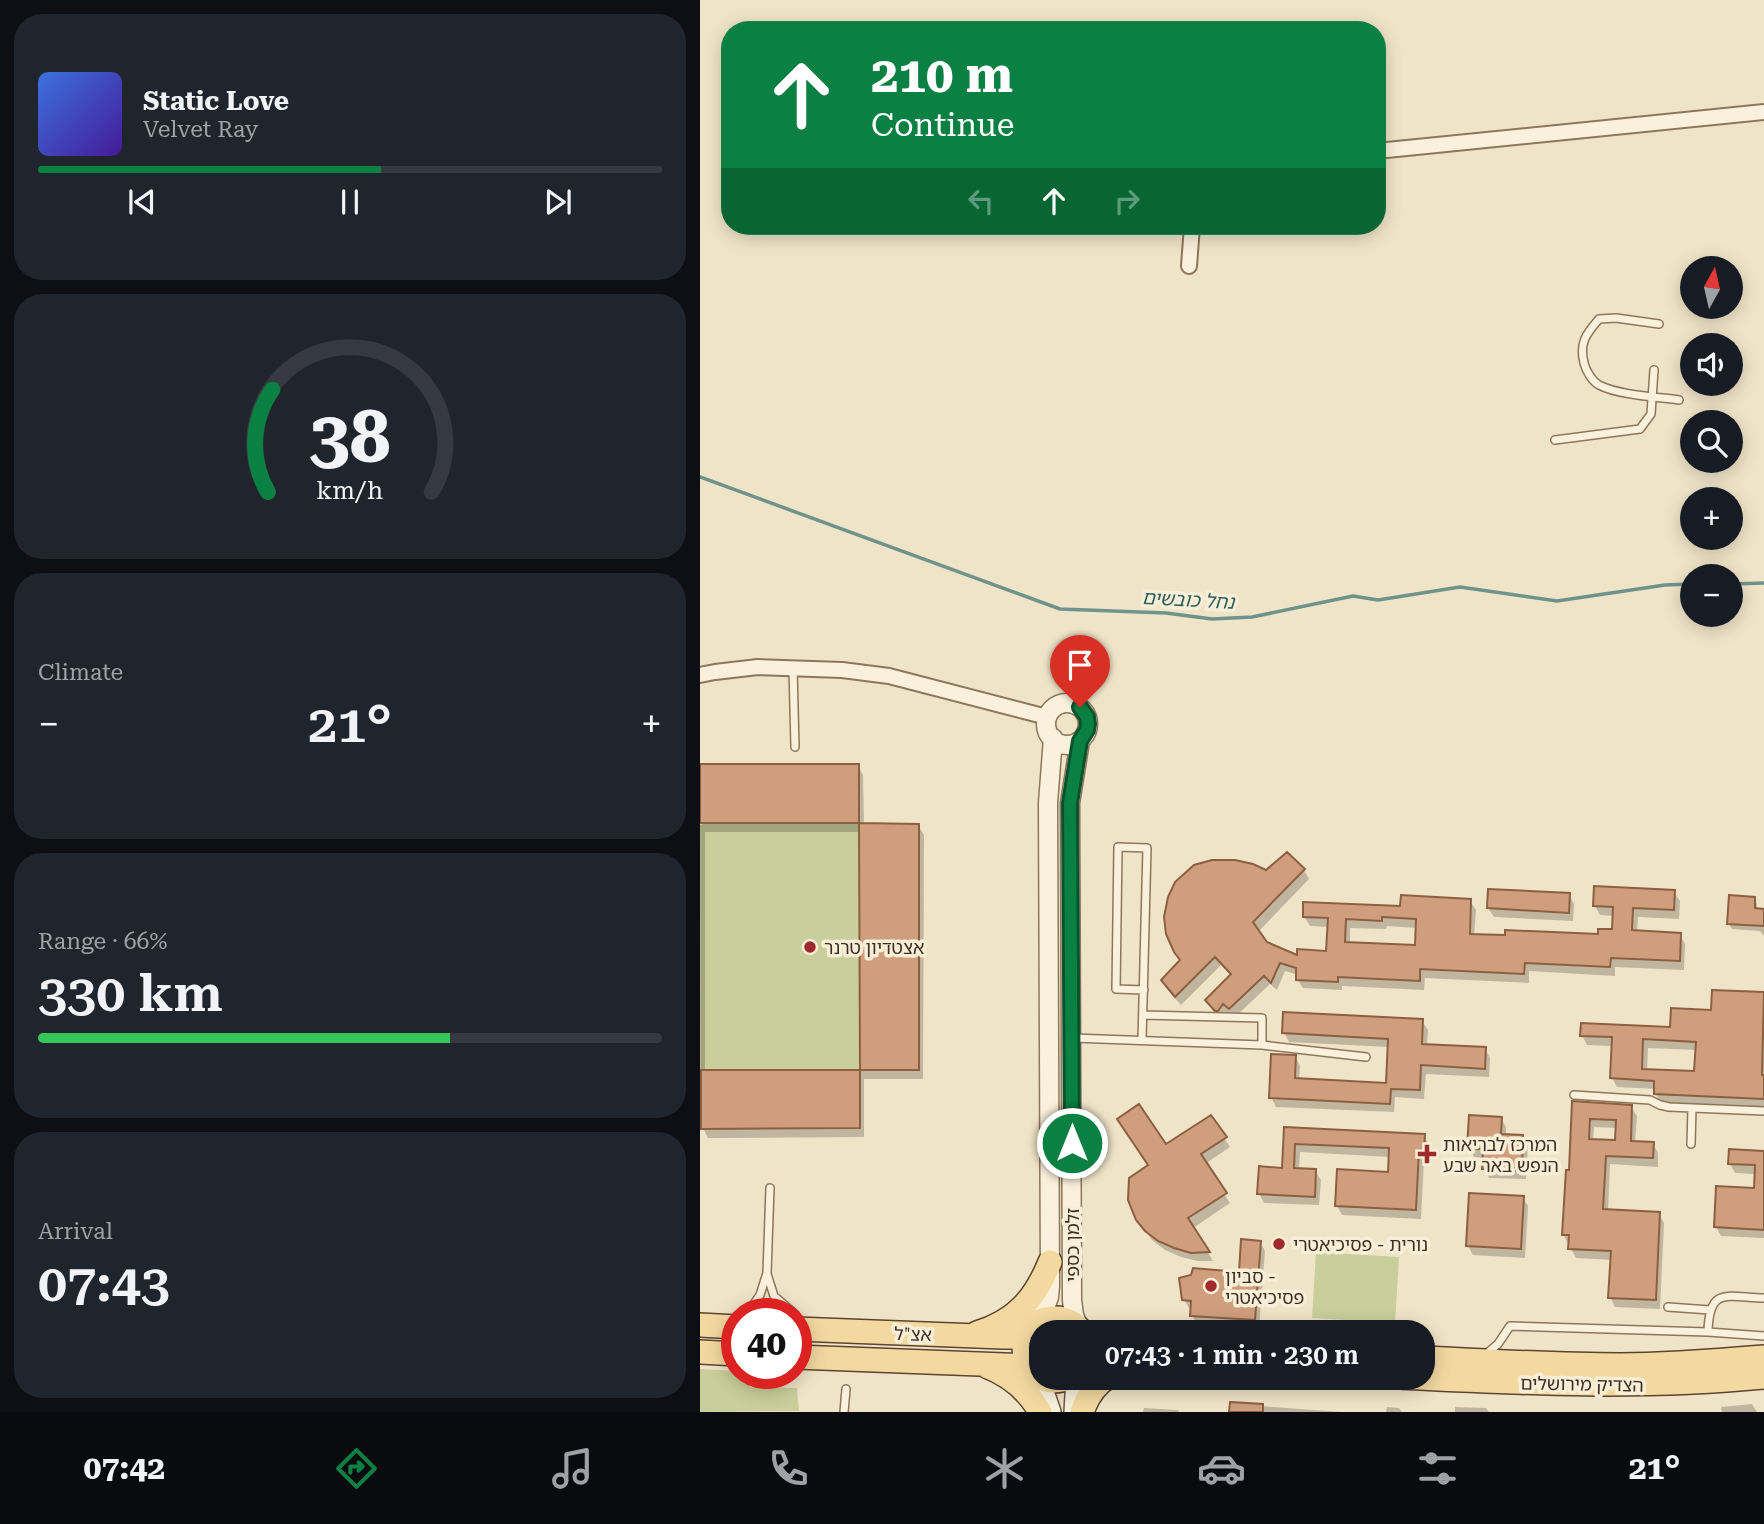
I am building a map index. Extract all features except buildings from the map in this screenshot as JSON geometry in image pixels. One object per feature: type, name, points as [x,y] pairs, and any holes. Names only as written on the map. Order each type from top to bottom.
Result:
[{"type":"main road","points":[[964,1336],[991,1329],[1023,1307],[1040,1285],[1050,1262]]},
{"type":"main road","name":"אצ\"ל","points":[[1049,1320],[1056,1317],[1066,1320]]},
{"type":"main road","points":[[700,1325],[721,1323]]},
{"type":"main road","name":"אצ\"ל","points":[[812,1330],[1018,1336],[1029,1329]]},
{"type":"main road","points":[[1029,1333],[1024,1340],[1023,1349],[1024,1358],[1029,1365]]},
{"type":"main road","points":[[700,1352],[721,1353]]},
{"type":"main road","name":"אצ\"ל","points":[[812,1357],[984,1364],[1029,1370]]},
{"type":"main road","name":"הצדיק מירושלים","points":[[1435,1359],[1622,1365],[1764,1357]]},
{"type":"main road","points":[[984,1364],[1005,1374],[1023,1389],[1040,1412]]},
{"type":"main road","name":"הצדיק מירושלים","points":[[1435,1379],[1622,1385],[1715,1382],[1764,1377]]},
{"type":"main road","points":[[1040,1390],[1049,1412]]},
{"type":"main road","points":[[1075,1412],[1076,1390]]},
{"type":"main road","points":[[1082,1412],[1093,1390]]},
{"type":"street","points":[[1386,150],[1764,112]]},
{"type":"street","points":[[1189,266],[1191,235]]},
{"type":"street","points":[[700,675],[758,667],[842,670],[889,676],[1047,718]]},
{"type":"street","points":[[1063,703],[1073,704],[1080,707],[1087,717],[1087,730],[1080,741],[1066,744],[1053,738],[1047,729],[1047,718],[1053,708],[1063,703]]},
{"type":"street","name":"זלמן כספי","points":[[1037,1320],[1049,1297],[1050,1262],[1048,803],[1053,738]]},
{"type":"street","name":"זלמן כספי","points":[[1076,1320],[1072,1300],[1070,803],[1080,741]]},
{"type":"lane","points":[[1659,324],[1616,318],[1599,320],[1588,332],[1581,351],[1586,370],[1597,384],[1615,390],[1679,400]]},
{"type":"lane","points":[[1555,440],[1640,429],[1651,414],[1654,370]]},
{"type":"lane","points":[[793,667],[795,747]]},
{"type":"lane","points":[[1142,1040],[1147,848],[1118,847],[1116,989],[1143,990]]},
{"type":"lane","points":[[1143,1015],[1262,1018],[1262,1045]]},
{"type":"lane","points":[[1072,1038],[1262,1045],[1366,1057]]},
{"type":"lane","points":[[1574,1095],[1635,1098],[1670,1107],[1764,1111]]},
{"type":"lane","points":[[1691,1144],[1692,1108]]},
{"type":"lane","points":[[757,1298],[767,1273],[770,1188]]},
{"type":"lane","points":[[767,1273],[776,1298]]},
{"type":"lane","points":[[1709,1332],[1710,1310],[1714,1302],[1721,1297],[1764,1298]]},
{"type":"lane","points":[[1668,1307],[1710,1310]]},
{"type":"lane","points":[[1479,1361],[1497,1344],[1510,1326],[1764,1336]]},
{"type":"lane","points":[[844,1412],[846,1389]]},
{"type":"green space","name":"אצטדיון טרנר","points":[[700,764],[859,764],[860,823],[919,824],[919,1070],[860,1070],[860,1128],[701,1129]]},
{"type":"green space","points":[[1316,1252],[1399,1257],[1395,1320],[1312,1318]]},
{"type":"green space","points":[[700,1369],[721,1370],[721,1389],[797,1389],[799,1411],[700,1412]]},
{"type":"waterway","name":"נחל כובשים","points":[[700,477],[1060,609],[1166,613],[1212,619],[1252,617],[1353,596],[1378,600],[1460,587],[1557,601],[1680,584]]},
{"type":"waterway","name":"נחל כובשים","points":[[1743,584],[1764,583]]},
{"type":"place","name":"אצטדיון טרנר","points":[[810,947]]},
{"type":"place","name":"המרכז לבריאות הנפש באר שבע","points":[[1427,1154]]},
{"type":"place","name":"נורית - פסיכיאטרי","points":[[1279,1244]]},
{"type":"place","name":"סביון - פסיכיאטרי","points":[[1211,1286]]},
{"type":"route","points":[[1072,1143],[1070,803],[1080,741],[1088,724],[1080,707]]}]
